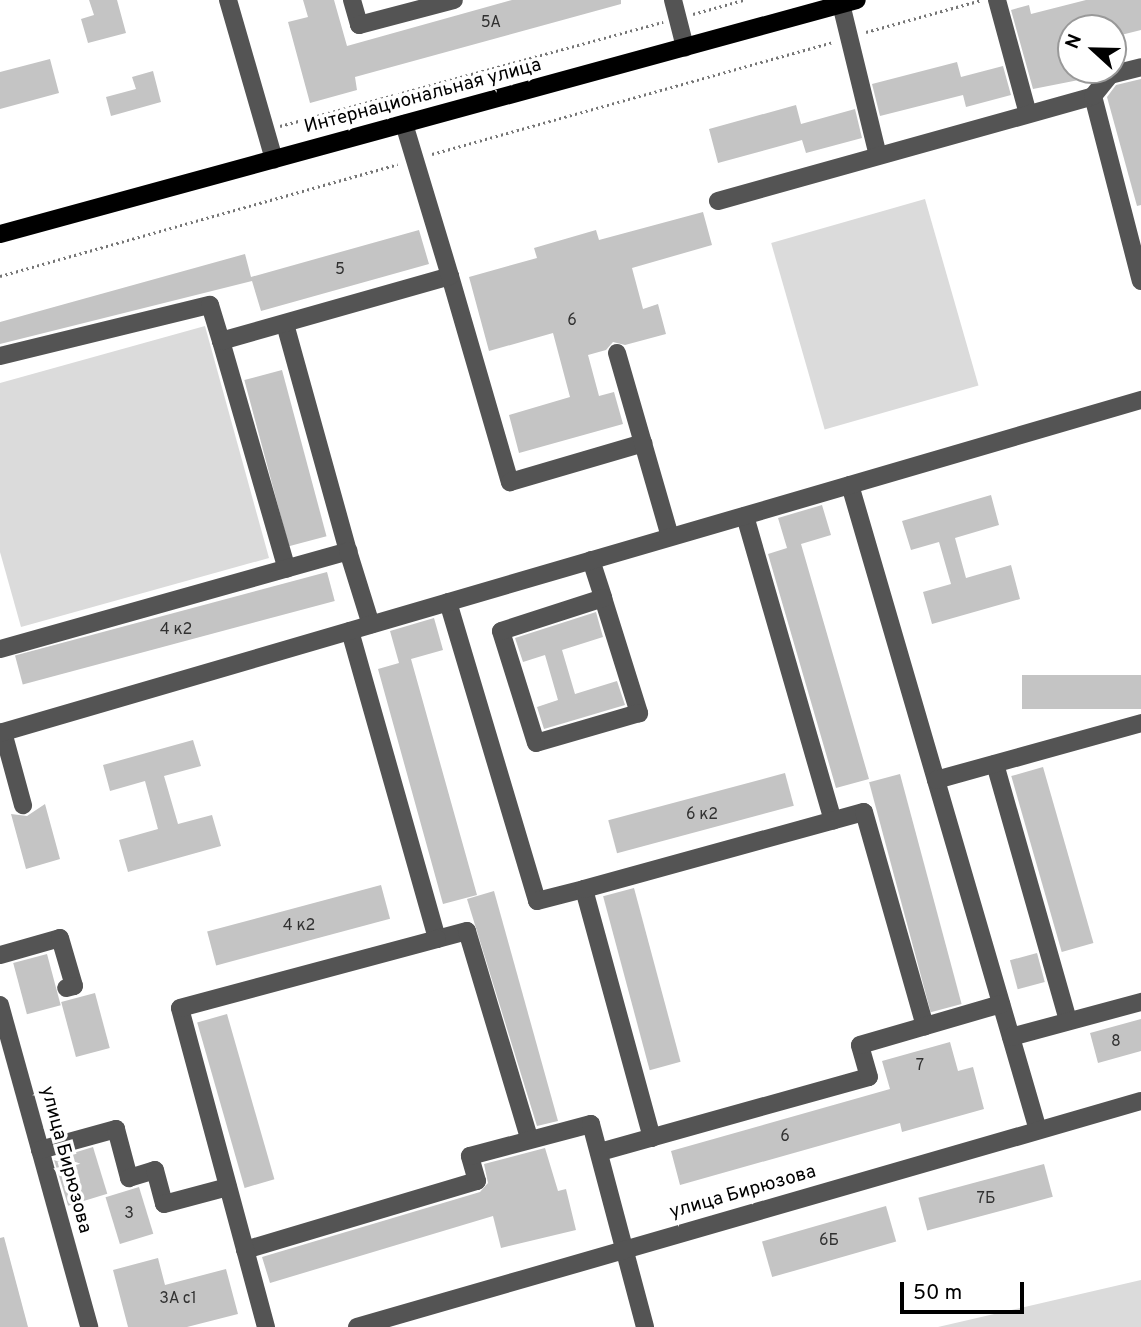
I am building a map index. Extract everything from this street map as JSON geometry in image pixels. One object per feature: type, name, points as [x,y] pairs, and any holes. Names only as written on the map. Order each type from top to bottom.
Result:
[{"type":"main road","name":"Интернациональная улица","points":[[0,234],[685,47],[807,6],[849,2]]},
{"type":"street","points":[[228,0],[274,159]]},
{"type":"street","points":[[352,0],[359,25],[454,0]]},
{"type":"street","points":[[673,0],[685,47]]},
{"type":"street","points":[[998,0],[1028,114]]},
{"type":"street","points":[[849,2],[849,37],[878,156]]},
{"type":"street","points":[[718,201],[1093,96],[1110,75],[1141,67]]},
{"type":"street","points":[[1093,96],[1141,281]]},
{"type":"street","points":[[404,124],[510,482],[643,443]]},
{"type":"street","points":[[220,341],[450,276]]},
{"type":"street","points":[[0,356],[210,305],[287,569]]},
{"type":"street","points":[[285,324],[371,625]]},
{"type":"street","points":[[617,353],[670,537]]},
{"type":"street","points":[[23,805],[1,732],[1141,400]]},
{"type":"street","points":[[850,485],[1038,1130]]},
{"type":"street","points":[[744,516],[833,821]]},
{"type":"street","points":[[0,649],[348,551]]},
{"type":"street","points":[[591,561],[603,598],[639,713],[536,743],[502,631],[603,598]]},
{"type":"street","points":[[448,602],[537,901],[864,812],[925,1026]]},
{"type":"street","points":[[350,631],[437,939]]},
{"type":"street","points":[[936,780],[1141,723]]},
{"type":"street","points":[[995,764],[1068,1021]]},
{"type":"street","points":[[584,889],[652,1138]]},
{"type":"street","points":[[267,1327],[180,1008],[467,931],[529,1138]]},
{"type":"street","points":[[0,955],[60,938],[74,986]]},
{"type":"street","points":[[1011,1037],[1141,1002]]},
{"type":"street","points":[[600,1152],[869,1077],[860,1045],[1001,1004]]},
{"type":"street","name":"улица Бирюзова","points":[[0,1005],[7,1061],[40,1150],[89,1327]]},
{"type":"street","name":"улица Бирюзова","points":[[357,1327],[1141,1101]]},
{"type":"street","points":[[245,1250],[477,1181],[470,1156],[529,1138],[591,1124],[645,1327]]},
{"type":"street","points":[[40,1150],[116,1129],[129,1178],[155,1170],[164,1204],[228,1187]]},
{"type":"path","points":[[266,130],[743,0]]},
{"type":"path","points":[[0,276],[981,0]]},
{"type":"shaded area","points":[[925,199],[978,385],[825,430],[771,243]]},
{"type":"shaded area","points":[[205,326],[269,558],[21,627],[0,552],[0,383]]},
{"type":"shaded area","points":[[1141,1280],[1141,1327],[938,1327]]},
{"type":"building","points":[[89,0],[117,0],[126,33],[88,43],[81,19],[94,15]]},
{"type":"building","points":[[303,0],[334,0],[347,46],[512,0],[621,0],[621,4],[355,77],[357,90],[310,103],[288,22],[308,17]]},
{"type":"building","points":[[1086,0],[1141,0],[1141,30],[1127,34],[1127,14],[1057,14],[1058,84],[1033,89],[1011,10],[1029,5],[1031,14]]},
{"type":"building","points":[[50,59],[59,93],[0,109],[0,72]]},
{"type":"building","points":[[957,62],[961,77],[1003,66],[1011,95],[966,107],[963,95],[880,116],[872,84]]},
{"type":"building","points":[[153,71],[161,102],[111,116],[106,97],[136,89],[132,77]]},
{"type":"building","points":[[1141,79],[1141,205],[1137,206],[1107,97],[1116,85]]},
{"type":"building","points":[[796,105],[801,124],[855,109],[862,138],[806,153],[802,140],[718,163],[709,129]]},
{"type":"building","points":[[703,212],[712,245],[632,268],[643,309],[658,304],[666,334],[625,345],[613,342],[606,350],[588,355],[599,396],[614,392],[623,424],[519,453],[509,415],[570,397],[553,333],[489,351],[469,277],[537,258],[534,248],[596,230],[599,240]]},
{"type":"building","points":[[419,230],[429,264],[261,311],[252,281],[0,344],[0,322],[245,254],[251,277]]},
{"type":"building","points":[[282,370],[327,536],[289,546],[244,380]]},
{"type":"building","points":[[991,495],[999,525],[955,538],[966,578],[1011,565],[1020,599],[932,624],[923,592],[951,584],[939,542],[911,550],[902,521]]},
{"type":"building","points":[[822,505],[831,535],[801,544],[869,779],[836,788],[768,554],[787,548],[778,518]]},
{"type":"building","points":[[327,572],[335,601],[23,685],[15,656]]},
{"type":"building","points":[[596,612],[603,637],[562,650],[575,694],[617,681],[625,705],[544,729],[537,707],[558,700],[545,655],[523,662],[515,638]]},
{"type":"building","points":[[434,618],[443,650],[411,659],[477,895],[443,904],[378,669],[399,663],[390,631]]},
{"type":"building","points":[[1022,675],[1141,675],[1141,709],[1022,709]]},
{"type":"building","points":[[193,740],[201,766],[164,776],[178,824],[212,815],[221,846],[128,872],[119,840],[158,829],[145,781],[110,791],[103,765]]},
{"type":"building","points":[[1043,767],[1093,943],[1062,952],[1011,776]]},
{"type":"building","points":[[785,773],[794,806],[617,853],[608,820]]},
{"type":"building","points":[[900,774],[962,1004],[931,1012],[869,782]]},
{"type":"building","points":[[45,804],[60,859],[26,869],[11,814],[27,816]]},
{"type":"building","points":[[381,885],[390,919],[216,965],[207,932]]},
{"type":"building","points":[[634,888],[681,1062],[650,1070],[603,896]]},
{"type":"building","points":[[494,891],[558,1121],[537,1126],[467,899]]},
{"type":"building","points":[[1037,953],[1045,982],[1018,989],[1010,960]]},
{"type":"building","points":[[47,954],[61,1005],[27,1014],[13,963]]},
{"type":"building","points":[[95,993],[110,1048],[76,1057],[61,1002]]},
{"type":"building","points":[[227,1014],[274,1179],[245,1188],[197,1023]]},
{"type":"building","points":[[1141,1019],[1141,1051],[1098,1063],[1090,1033]]},
{"type":"building","points":[[950,1042],[958,1071],[973,1067],[984,1109],[902,1132],[900,1123],[680,1185],[671,1151],[890,1089],[882,1061]]},
{"type":"building","points":[[93,1147],[107,1194],[68,1206],[54,1159]]},
{"type":"building","points":[[545,1148],[558,1191],[566,1189],[576,1230],[501,1248],[493,1216],[270,1283],[262,1257],[480,1192],[488,1183],[484,1164]]},
{"type":"building","points":[[1044,1164],[1053,1197],[927,1230],[918,1198]]},
{"type":"building","points":[[139,1187],[153,1234],[120,1244],[106,1197]]},
{"type":"building","points":[[886,1206],[896,1242],[772,1277],[762,1242]]},
{"type":"building","points":[[4,1237],[28,1327],[0,1327],[0,1238]]},
{"type":"building","points":[[158,1258],[165,1285],[226,1269],[238,1314],[187,1327],[128,1327],[113,1270]]}]
